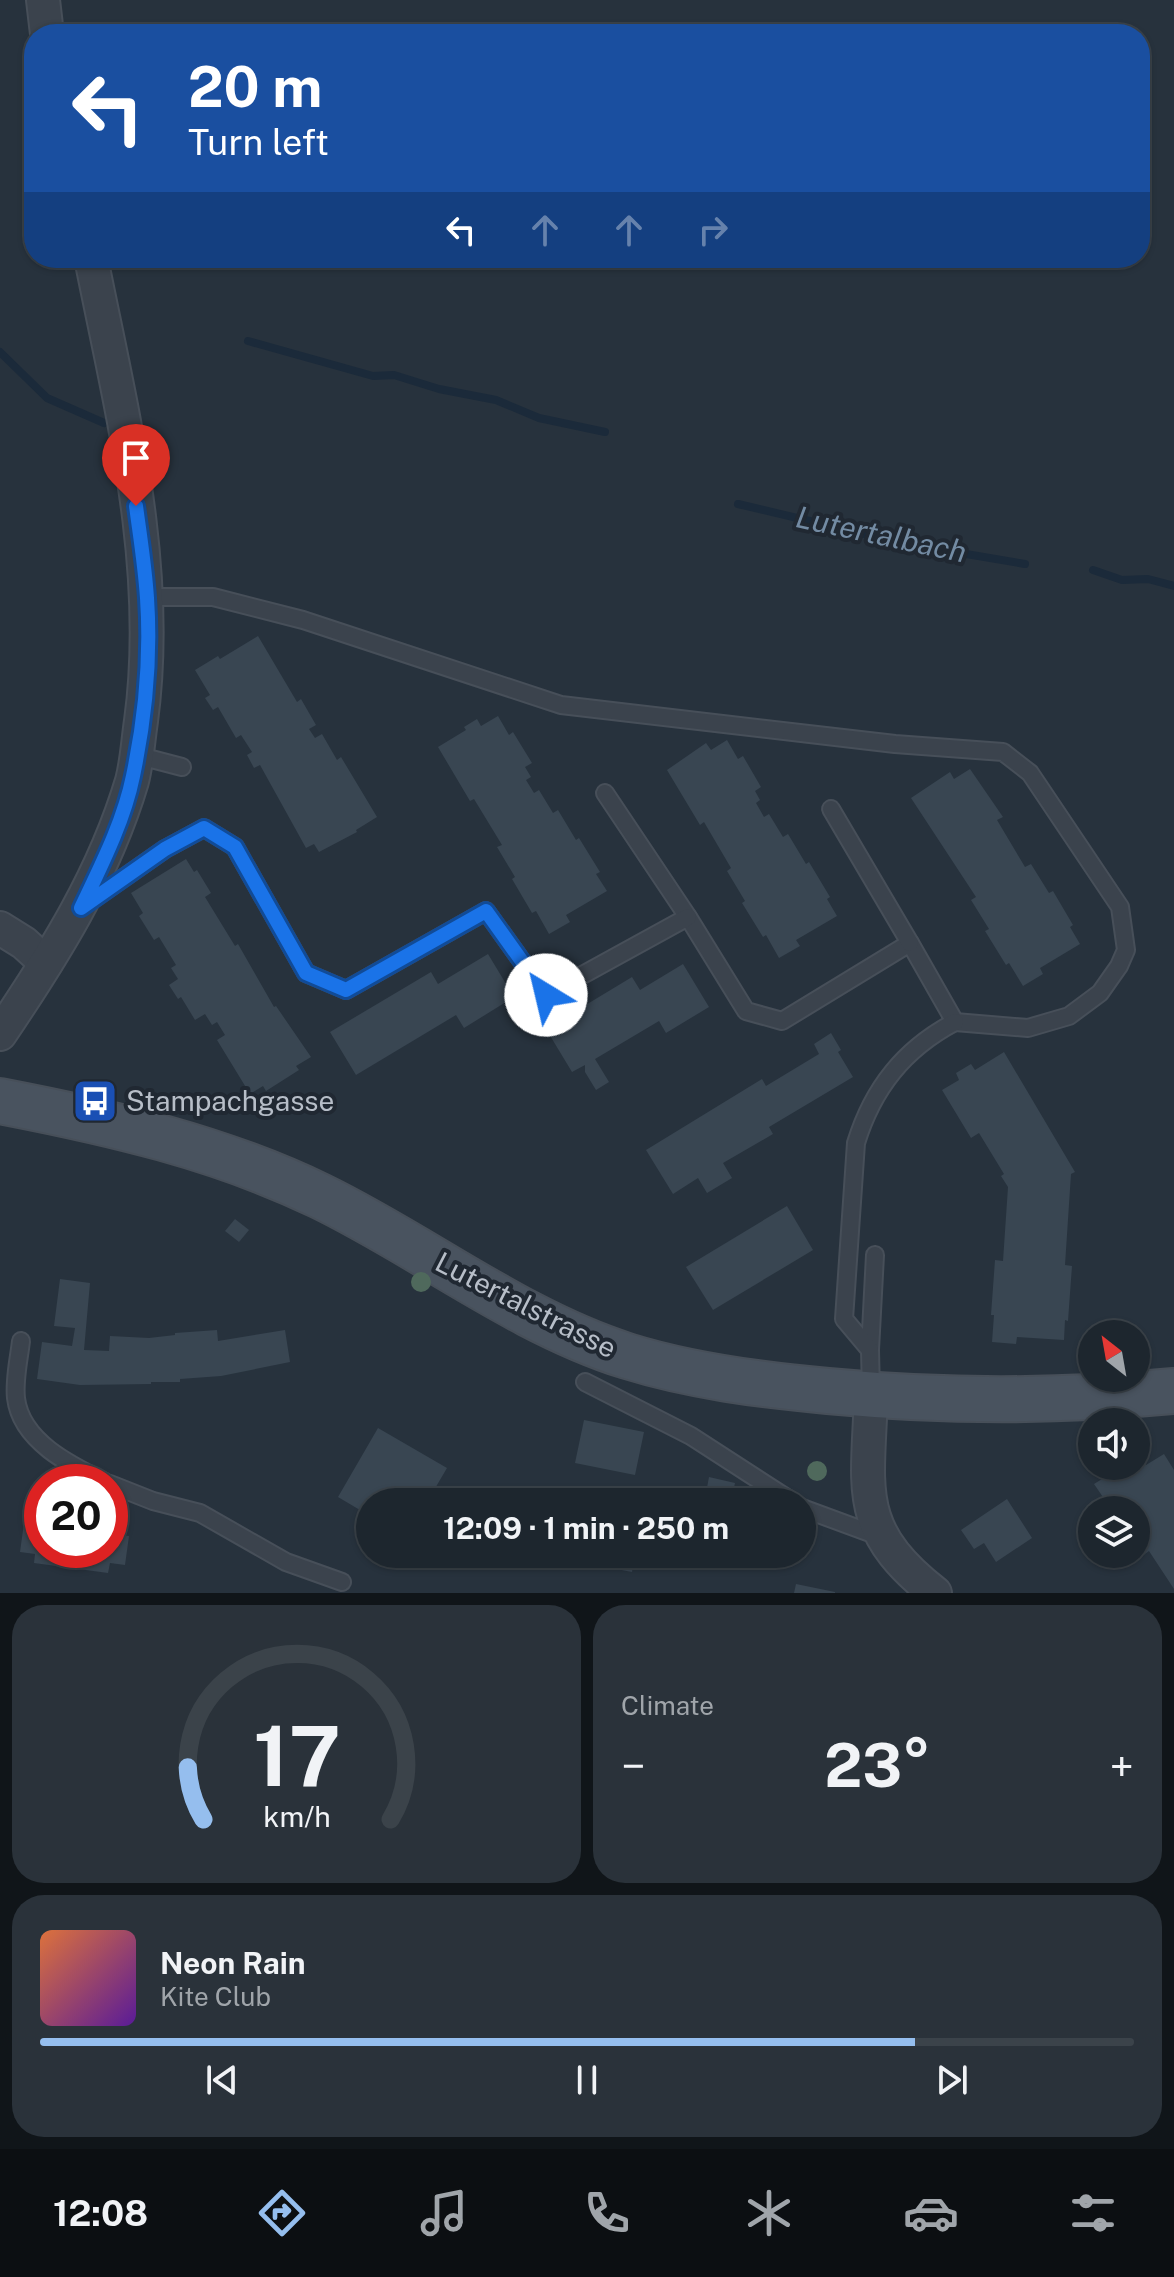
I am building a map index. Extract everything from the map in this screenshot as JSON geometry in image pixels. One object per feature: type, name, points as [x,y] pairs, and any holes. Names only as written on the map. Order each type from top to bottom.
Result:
[{"type":"street","points":[[43,0],[46,24]]},
{"type":"street","points":[[0,1034],[81,908],[120,815],[133,778],[136,755],[146,668],[147,597],[128,445],[93,268]]},
{"type":"street","points":[[0,928],[24,943],[46,963]]},
{"type":"street","name":"Lutertalstrasse","points":[[0,1101],[186,1144],[276,1176],[342,1208],[561,1329],[627,1356],[751,1382],[927,1399],[1065,1400],[1174,1391]]},
{"type":"street","points":[[871,1395],[869,1495],[881,1537],[898,1561],[935,1593]]},
{"type":"lane","points":[[147,597],[213,597],[288,616],[561,705],[895,744],[1003,752],[1030,773],[1120,907],[1126,950],[1100,993],[1069,1016],[1028,1028],[955,1022],[919,1043],[889,1073],[864,1118],[856,1143],[844,1319],[870,1350]]},
{"type":"lane","points":[[136,755],[182,767]]},
{"type":"lane","points":[[605,793],[746,1011],[782,1021],[910,943]]},
{"type":"lane","points":[[831,809],[955,1022]]},
{"type":"lane","points":[[81,908],[165,849],[204,828],[235,847],[306,973],[346,990],[486,911],[546,995],[688,917]]},
{"type":"lane","points":[[871,1395],[875,1255]]},
{"type":"lane","points":[[21,1341],[16,1389],[22,1419],[53,1452],[74,1464]]},
{"type":"lane","points":[[585,1382],[691,1436],[771,1488]]},
{"type":"lane","points":[[128,1491],[200,1513],[286,1562],[342,1582]]},
{"type":"lane","points":[[816,1513],[881,1537]]},
{"type":"building","points":[[258,636],[297,702],[301,699],[316,725],[309,729],[315,738],[322,734],[337,760],[341,757],[377,817],[357,832],[319,852],[314,844],[306,848],[260,765],[254,768],[247,755],[252,752],[241,735],[236,738],[218,707],[213,710],[205,698],[210,695],[195,670]]},
{"type":"building","points":[[498,716],[509,735],[513,732],[532,763],[525,767],[531,777],[526,780],[534,793],[539,790],[553,813],[558,810],[576,840],[579,838],[600,872],[596,874],[607,891],[566,915],[570,922],[549,934],[512,879],[515,877],[497,847],[502,845],[474,799],[470,801],[438,747],[466,730],[464,727],[477,719],[481,726]]},
{"type":"building","points":[[727,740],[738,759],[743,756],[761,787],[755,791],[760,800],[756,803],[764,817],[769,814],[783,837],[788,834],[806,864],[809,862],[830,897],[827,899],[837,916],[796,940],[800,946],[779,958],[742,903],[745,901],[727,871],[731,868],[704,822],[700,825],[667,770],[706,743],[711,750]]},
{"type":"building","points":[[970,769],[1003,817],[997,820],[1025,867],[1031,864],[1049,893],[1053,891],[1080,944],[1040,968],[1043,974],[1023,986],[985,931],[989,929],[971,900],[976,897],[911,798],[950,772],[954,779]]},
{"type":"building","points":[[186,859],[211,893],[205,897],[235,946],[238,944],[274,1007],[311,1057],[296,1066],[299,1070],[266,1091],[263,1086],[250,1094],[217,1040],[225,1035],[217,1022],[212,1025],[205,1014],[195,1020],[181,997],[178,999],[169,985],[178,979],[171,968],[176,965],[159,937],[154,940],[139,916],[143,913],[131,893]]},
{"type":"building","points":[[488,954],[514,997],[464,1028],[456,1015],[356,1075],[330,1032],[431,972],[438,984]]},
{"type":"building","points":[[683,964],[709,1007],[666,1033],[659,1021],[595,1059],[609,1082],[596,1090],[585,1072],[585,1065],[572,1072],[546,1029],[632,977],[640,990]]},
{"type":"building","points":[[831,1033],[853,1077],[769,1127],[773,1134],[723,1163],[732,1178],[707,1193],[698,1178],[673,1194],[646,1150],[762,1079],[766,1086],[819,1054],[814,1044]]},
{"type":"building","points":[[1004,1052],[1075,1172],[1071,1174],[1065,1265],[1072,1266],[1064,1340],[1017,1337],[1016,1344],[992,1342],[995,1260],[1003,1261],[1008,1187],[1001,1176],[1004,1174],[979,1133],[971,1138],[942,1090],[959,1080],[956,1073],[971,1064],[975,1070]]},
{"type":"building","points":[[787,1206],[813,1250],[713,1310],[686,1267]]},
{"type":"building","points":[[235,1219],[249,1230],[239,1242],[225,1231]]},
{"type":"building","points":[[60,1279],[90,1283],[84,1350],[109,1351],[110,1336],[149,1338],[217,1330],[218,1341],[285,1330],[290,1362],[221,1376],[151,1384],[80,1385],[37,1379],[42,1342],[72,1346],[75,1328],[54,1326]]},
{"type":"building","points":[[584,1420],[644,1432],[635,1475],[575,1463]]},
{"type":"building","points":[[378,1428],[447,1468],[435,1488],[356,1488],[356,1508],[338,1497]]},
{"type":"building","points":[[1164,1454],[1174,1470],[1174,1589],[1150,1553],[1150,1496],[1102,1496],[1094,1484],[1100,1480],[1150,1480],[1150,1463]]},
{"type":"building","points":[[709,1477],[735,1483],[734,1488],[707,1488]]},
{"type":"building","points":[[1007,1499],[1032,1538],[996,1562],[984,1543],[974,1549],[961,1530]]},
{"type":"building","points":[[24,1523],[24,1553],[20,1552]]},
{"type":"building","points":[[71,1568],[109,1568],[108,1573]]},
{"type":"building","points":[[611,1568],[633,1568],[632,1572]]},
{"type":"building","points":[[796,1584],[835,1592],[835,1593],[794,1593]]},
{"type":"waterway","points":[[248,341],[373,376],[394,375],[439,389],[496,400],[539,418],[605,432]]},
{"type":"waterway","points":[[0,352],[47,398],[104,423]]},
{"type":"waterway","name":"Lutertalbach","points":[[738,504],[907,544],[1025,564]]},
{"type":"waterway","points":[[1093,570],[1122,580],[1148,579],[1174,586]]},
{"type":"place","name":"Stampachgasse","points":[[95,1101]]},
{"type":"route","points":[[136,506],[147,597],[148,634],[133,778],[102,862],[81,908],[165,849],[204,828],[235,847],[306,973],[346,990],[486,911],[546,995]]}]
